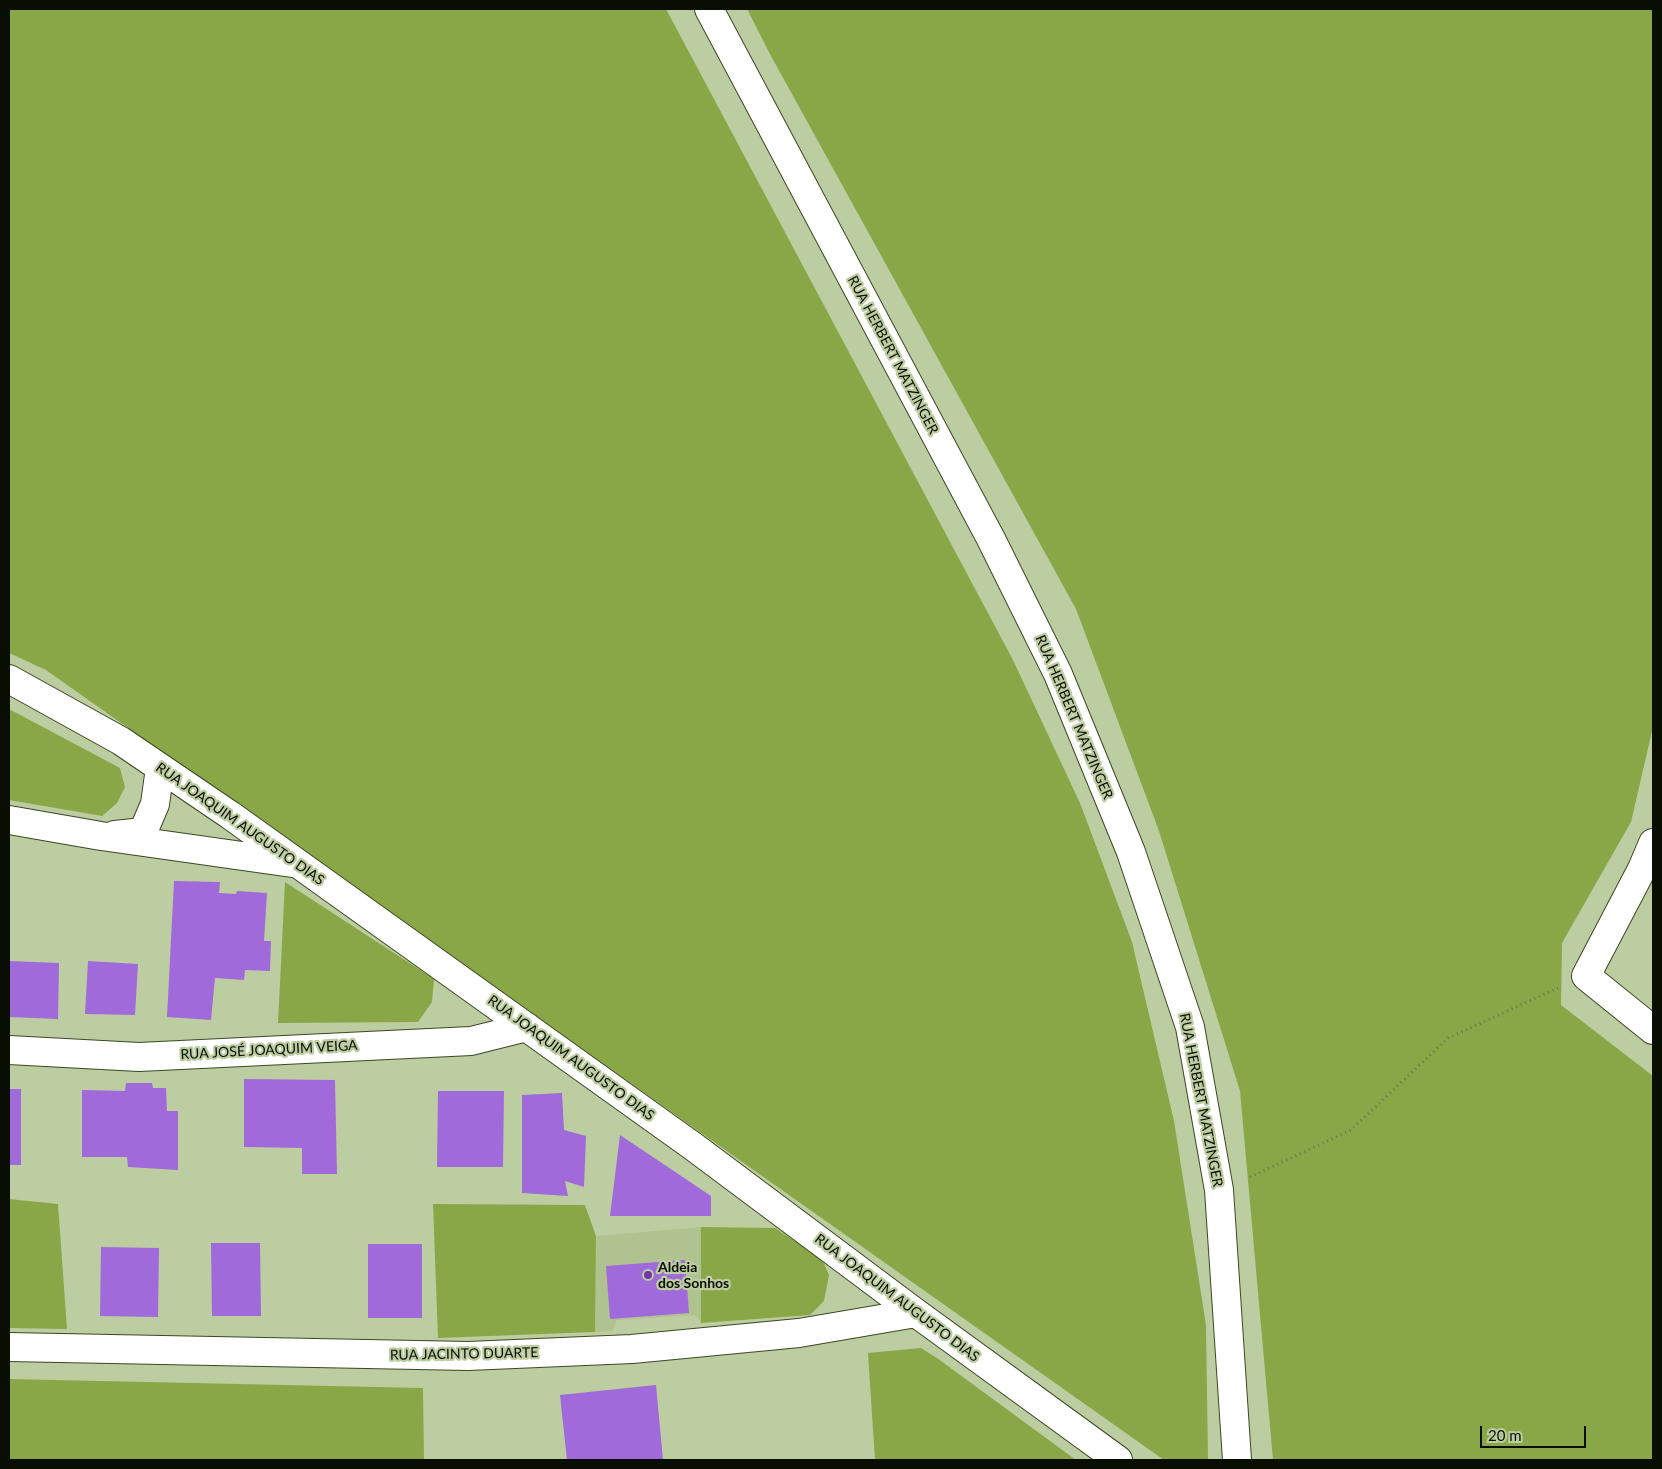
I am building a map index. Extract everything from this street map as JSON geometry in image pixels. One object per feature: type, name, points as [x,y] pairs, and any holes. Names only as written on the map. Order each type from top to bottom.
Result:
[{"type":"street","name":"RUA HERBERT MATZINGER","points":[[709,9],[990,539],[1058,674],[1131,852],[1190,1027],[1219,1190],[1237,1460]]},
{"type":"street","name":"RUA JOAQUIM AUGUSTO DIAS","points":[[9,678],[122,741],[230,815],[694,1147],[916,1313],[1118,1460]]},
{"type":"street","points":[[101,836],[143,832],[155,804],[160,768]]},
{"type":"street","points":[[9,820],[101,836],[296,863]]},
{"type":"street","points":[[1653,842],[1642,869],[1586,976],[1653,1030]]},
{"type":"street","name":"RUA JOSÉ JOAQUIM VEIGA","points":[[9,1050],[139,1057],[470,1040],[527,1027]]},
{"type":"street","name":"RUA JACINTO DUARTE","points":[[9,1347],[468,1356],[632,1349],[790,1334],[916,1313]]},
{"type":"path","points":[[1219,1190],[1351,1130],[1448,1038],[1586,976]]},
{"type":"shaded area","name":"Aldeia dos Sonhos","points":[[701,1227],[701,1323],[695,1315],[617,1320],[612,1331],[595,1332],[596,1236]]},
{"type":"green space","points":[[9,9],[666,9],[1013,660],[1080,803],[1132,942],[1174,1121],[1206,1325],[1208,1460],[1164,1460],[46,670],[9,653]]},
{"type":"green space","points":[[747,9],[1653,9],[1653,727],[1631,822],[1562,943],[1561,1005],[1653,1076],[1653,1460],[1273,1460],[1240,1091],[1159,831],[1076,609],[771,56]]},
{"type":"green space","points":[[9,709],[120,768],[125,787],[117,803],[102,816],[9,800]]},
{"type":"green space","points":[[285,882],[434,979],[432,1002],[418,1022],[278,1023]]},
{"type":"green space","points":[[9,1199],[58,1204],[67,1329],[9,1328]]},
{"type":"green space","points":[[433,1204],[585,1205],[596,1236],[595,1332],[438,1338]]},
{"type":"green space","points":[[701,1227],[775,1228],[822,1259],[829,1275],[824,1301],[810,1315],[701,1323]]},
{"type":"green space","points":[[921,1348],[1076,1460],[875,1460],[868,1353]]},
{"type":"green space","points":[[9,1379],[423,1388],[424,1460],[9,1460]]},
{"type":"building","points":[[174,881],[220,882],[219,893],[236,894],[237,891],[267,893],[264,941],[271,941],[270,971],[245,970],[244,980],[215,978],[211,1020],[167,1017]]},
{"type":"building","points":[[9,961],[59,963],[58,1019],[9,1017]]},
{"type":"building","points":[[88,961],[138,964],[135,1015],[85,1014]]},
{"type":"building","points":[[244,1079],[335,1080],[337,1174],[302,1174],[302,1148],[244,1147]]},
{"type":"building","points":[[126,1083],[152,1083],[153,1088],[166,1088],[167,1111],[178,1111],[178,1170],[128,1167],[127,1157],[82,1157],[82,1090],[125,1091]]},
{"type":"building","points":[[9,1089],[21,1089],[21,1165],[9,1165]]},
{"type":"building","points":[[438,1091],[504,1091],[503,1167],[437,1167]]},
{"type":"building","points":[[562,1093],[564,1130],[586,1136],[584,1187],[565,1181],[568,1196],[522,1193],[522,1095]]},
{"type":"building","points":[[620,1135],[711,1196],[711,1216],[610,1216]]},
{"type":"building","points":[[211,1243],[260,1243],[261,1316],[212,1316]]},
{"type":"building","points":[[368,1244],[422,1244],[422,1318],[368,1318]]},
{"type":"building","points":[[101,1247],[159,1248],[158,1317],[100,1316]]},
{"type":"building","points":[[685,1260],[689,1313],[610,1319],[606,1266]]},
{"type":"building","points":[[656,1385],[663,1460],[567,1460],[560,1395]]},
{"type":"place","name":"Aldeia dos Sonhos","points":[[648,1275]]}]
